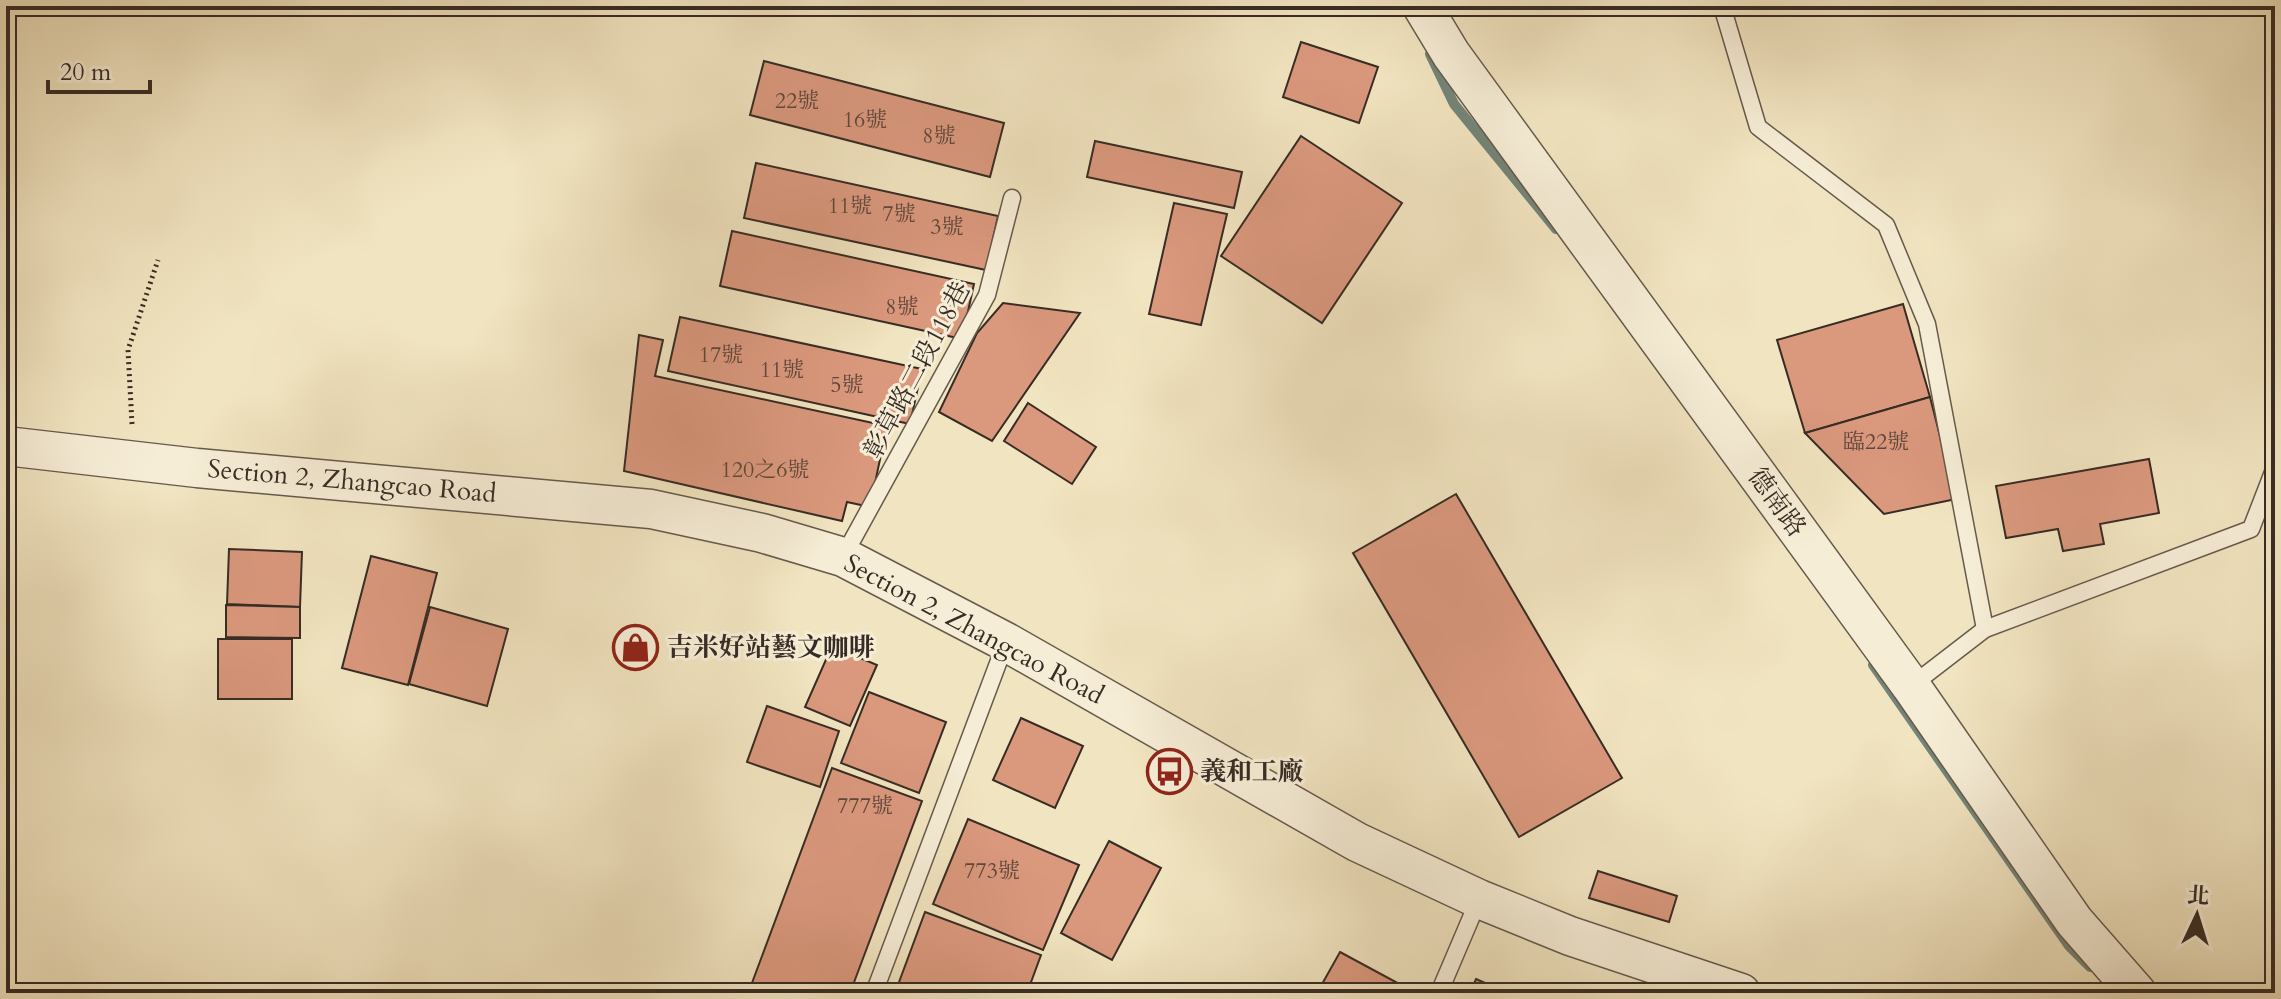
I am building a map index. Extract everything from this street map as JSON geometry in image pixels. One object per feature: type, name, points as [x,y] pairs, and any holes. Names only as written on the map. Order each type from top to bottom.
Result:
[{"type":"street","name":"德南路","points":[[1422,6],[1451,54],[1911,686],[2074,921],[2137,993]]},
{"type":"street","name":"Section 2, Zhangcao Road","points":[[6,446],[134,461],[651,509],[762,533],[843,557],[1006,642],[1357,842],[1479,899],[1570,936],[1741,993]]},
{"type":"lane","points":[[1722,6],[1758,127],[1886,225],[1892,239],[1927,324],[1985,629]]},
{"type":"lane","name":"彰草路二段118巷","points":[[843,557],[987,295],[1012,198]]},
{"type":"lane","points":[[1911,686],[1985,629],[2251,529],[2275,467]]},
{"type":"lane","points":[[874,993],[1006,642]]},
{"type":"lane","points":[[1439,993],[1479,899]]},
{"type":"path","points":[[134,461],[128,350],[158,260]]},
{"type":"building","points":[[1301,42],[1378,67],[1359,123],[1283,97]]},
{"type":"building","points":[[764,61],[1004,123],[990,177],[750,115]]},
{"type":"building","points":[[1301,136],[1402,203],[1322,323],[1221,256]]},
{"type":"building","points":[[1095,141],[1242,172],[1234,208],[1087,177]]},
{"type":"building","points":[[756,163],[998,216],[986,270],[744,218]]},
{"type":"building","points":[[1174,203],[1227,214],[1201,325],[1149,314]]},
{"type":"building","points":[[732,231],[974,284],[962,339],[720,286]]},
{"type":"building","points":[[1003,303],[1080,313],[992,441],[939,412],[977,333]]},
{"type":"building","points":[[1903,304],[1930,397],[1805,433],[1777,340]]},
{"type":"building","points":[[680,317],[922,369],[910,424],[668,371]]},
{"type":"building","points":[[639,335],[663,340],[655,376],[887,426],[870,507],[847,502],[842,521],[624,471]]},
{"type":"building","points":[[1930,397],[1956,499],[1884,514],[1805,433]]},
{"type":"building","points":[[1028,403],[1096,447],[1072,484],[1004,441]]},
{"type":"building","points":[[2149,459],[2159,513],[2100,524],[2104,544],[2063,551],[2058,529],[2006,538],[1996,486]]},
{"type":"building","points":[[1456,494],[1622,778],[1519,837],[1353,553]]},
{"type":"building","points":[[229,549],[302,552],[300,607],[227,604]]},
{"type":"building","points":[[371,556],[437,573],[408,685],[342,668]]},
{"type":"building","points":[[226,605],[300,607],[300,638],[226,637]]},
{"type":"building","points":[[430,607],[508,629],[487,706],[409,684]]},
{"type":"building","points":[[6,611],[15,612],[6,685]]},
{"type":"building","points":[[218,639],[292,639],[292,699],[218,699]]},
{"type":"building","points":[[832,646],[877,665],[850,726],[805,707]]},
{"type":"building","points":[[869,692],[946,722],[919,793],[841,763]]},
{"type":"building","points":[[767,706],[839,731],[820,787],[747,762]]},
{"type":"building","points":[[1021,718],[1083,746],[1055,808],[993,780]]},
{"type":"building","points":[[832,768],[922,801],[850,993],[780,993],[752,983]]},
{"type":"building","points":[[968,819],[1079,865],[1043,950],[933,904]]},
{"type":"building","points":[[1109,841],[1161,868],[1112,960],[1061,933]]},
{"type":"building","points":[[1598,871],[1677,896],[1669,922],[1589,898]]},
{"type":"building","points":[[925,912],[1041,955],[1027,993],[895,993]]},
{"type":"building","points":[[1340,952],[1416,993],[1317,993]]},
{"type":"building","points":[[1476,979],[1508,993],[1470,993]]},
{"type":"waterway","points":[[1430,54],[1454,104],[1556,229]]},
{"type":"waterway","points":[[1873,665],[2069,946],[2090,967]]},
{"type":"place","name":"吉米好站藝文咖啡","points":[[636,647]]},
{"type":"place","name":"義和工廠","points":[[1169,771]]}]
